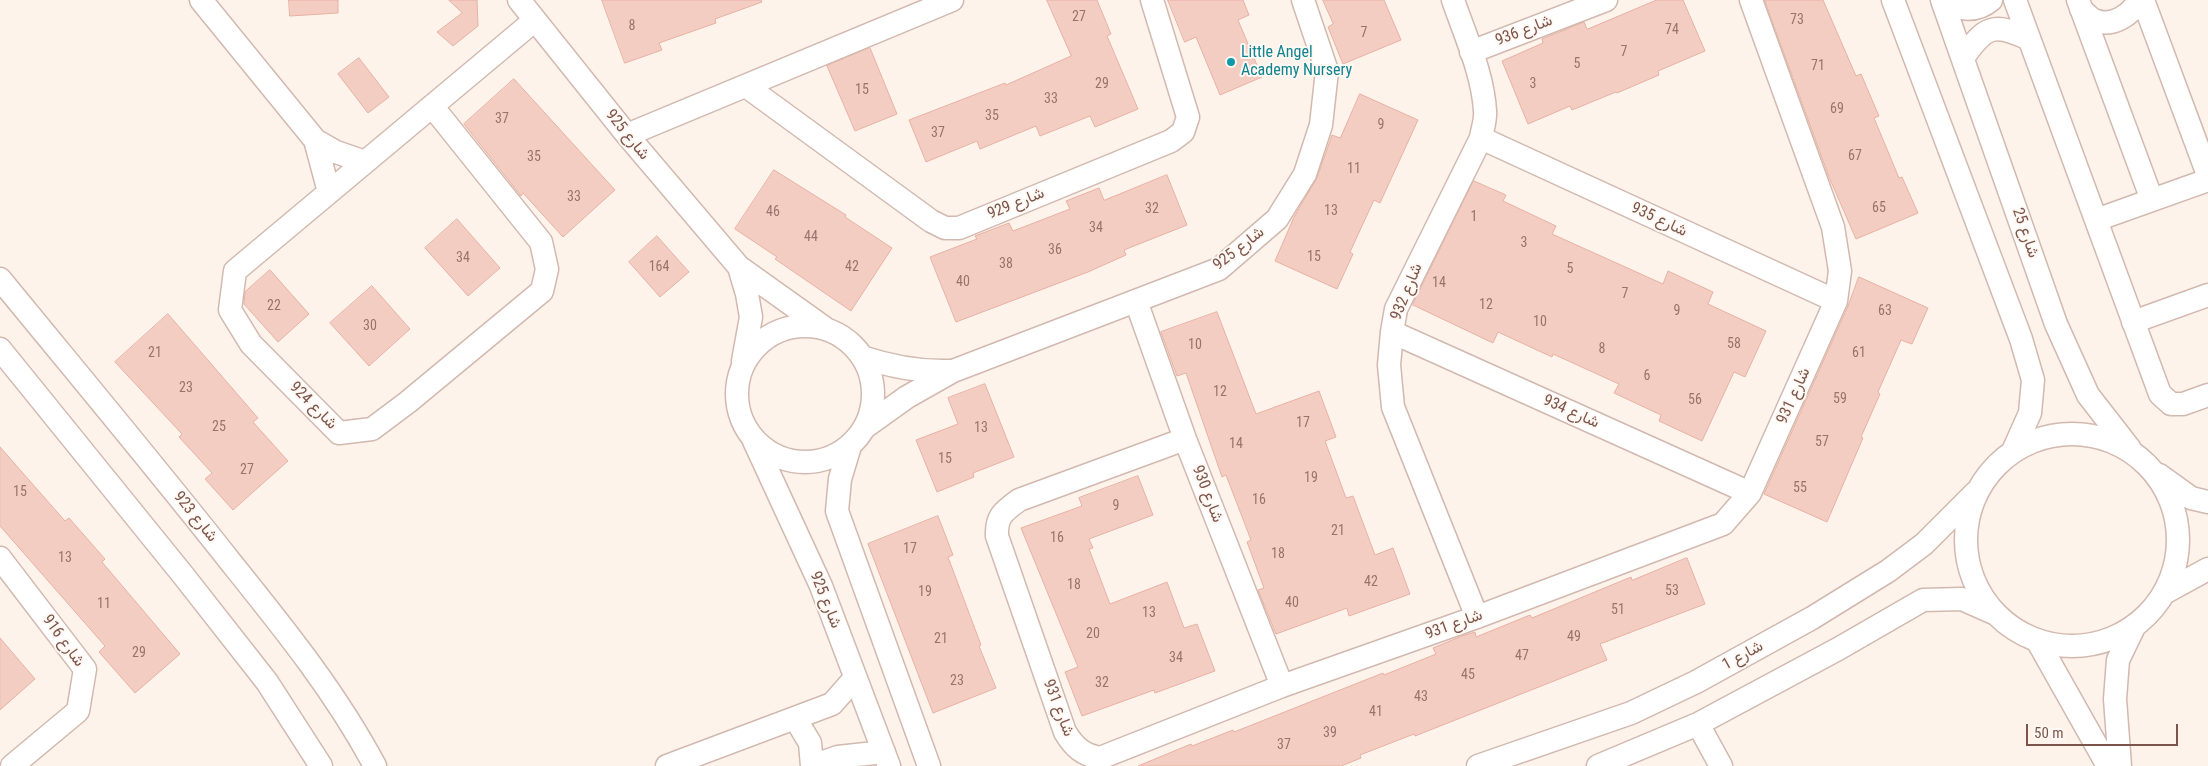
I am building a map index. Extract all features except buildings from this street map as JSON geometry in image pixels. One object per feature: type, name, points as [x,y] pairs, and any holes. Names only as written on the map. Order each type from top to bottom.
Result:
[{"type":"street","points":[[201,0],[315,140],[336,152],[365,162]]},
{"type":"street","name":"شارع 925","points":[[519,0],[627,135],[739,267],[826,329]]},
{"type":"street","points":[[627,135],[952,0]]},
{"type":"street","name":"شارع 929","points":[[746,86],[931,221],[945,228],[959,228],[1171,142],[1183,132],[1188,117],[1152,0]]},
{"type":"street","name":"شارع 925","points":[[865,427],[908,397],[954,371],[1220,269],[1277,219],[1305,174],[1321,124],[1327,71],[1303,0]]},
{"type":"street","name":"شارع 932","points":[[1453,0],[1471,52],[1486,113],[1481,138],[1396,309],[1389,365],[1393,407],[1477,617]]},
{"type":"street","name":"شارع 936","points":[[1471,52],[1606,0]]},
{"type":"street","name":"شارع 931","points":[[1185,439],[1019,500],[1003,512],[996,523],[997,536],[1065,732],[1078,749],[1087,756],[1100,758],[1282,686],[1477,617],[1711,530],[1727,520],[1750,493],[1836,301],[1840,272],[1834,227],[1751,0]]},
{"type":"street","points":[[1893,0],[2022,339],[2033,380],[2030,413],[2013,451]]},
{"type":"street","points":[[1943,2],[1968,10],[1983,7],[1991,0]]},
{"type":"street","points":[[2015,0],[2160,394],[2170,404],[2183,404],[2208,395]]},
{"type":"street","points":[[2080,5],[2093,20],[2105,22],[2116,21],[2126,16],[2139,0]]},
{"type":"street","points":[[2144,0],[2208,175]]},
{"type":"street","name":"شارع 25","points":[[1943,2],[2056,324],[2088,395],[2133,453]]},
{"type":"street","points":[[2080,5],[2152,200]]},
{"type":"street","name":"شارع 924","points":[[432,106],[541,242],[547,269],[542,291],[408,402],[372,429],[339,433],[251,344],[230,310],[235,271],[330,192],[365,162],[432,106],[535,20]]},
{"type":"street","points":[[1963,58],[1983,33],[1999,28],[2012,30],[2029,39]]},
{"type":"street","name":"شارع 935","points":[[1481,138],[1836,301]]},
{"type":"street","points":[[315,140],[330,192]]},
{"type":"street","points":[[2096,220],[2208,180]]},
{"type":"street","name":"شارع 925","points":[[739,267],[751,317],[739,376]]},
{"type":"street","name":"شارع 923","points":[[0,279],[301,650],[360,738],[375,766]]},
{"type":"street","points":[[2133,322],[2208,295]]},
{"type":"street","name":"شارع 930","points":[[1136,301],[1185,439],[1282,686]]},
{"type":"street","points":[[850,446],[823,460],[792,461],[777,456],[752,438],[738,408],[737,392],[739,376],[745,361],[754,348],[773,334],[795,327],[810,326],[826,329],[840,336],[852,345],[868,368],[873,392],[873,404],[865,427],[850,446],[840,479],[837,511],[929,766]]},
{"type":"street","name":"شارع 934","points":[[1392,332],[1750,493]]},
{"type":"street","points":[[0,349],[261,674],[321,766]]},
{"type":"street","name":"شارع 925","points":[[862,357],[901,368],[924,372],[954,371]]},
{"type":"street","points":[[1997,615],[1977,588],[1967,556],[1967,522],[1977,491],[1992,468],[2013,451],[2042,438],[2073,433],[2105,439],[2133,453],[2151,470],[2191,498],[2208,502]]},
{"type":"street","name":"شارع 925","points":[[752,438],[821,586],[886,759]]},
{"type":"street","points":[[1598,766],[1698,724],[1856,639],[1923,600],[1962,599],[1997,615],[2015,629],[2037,640],[2070,646],[2104,641],[2135,626],[2151,611],[2164,593],[2176,563],[2178,530],[2169,498],[2151,470]]},
{"type":"street","name":"شارع 1","points":[[1478,766],[1511,762],[1631,713],[1696,682],[1812,618],[1888,571],[1924,544],[1977,491]]},
{"type":"street","name":"شارع 916","points":[[0,558],[85,669],[78,711],[12,766]]},
{"type":"street","points":[[2164,593],[2208,569]]},
{"type":"street","points":[[2120,766],[2115,699],[2118,660],[2135,626]]},
{"type":"street","points":[[2037,640],[2108,766]]},
{"type":"street","points":[[667,766],[832,704],[856,678]]},
{"type":"street","points":[[795,718],[810,743],[812,766],[838,757],[886,759]]},
{"type":"street","points":[[1698,724],[1721,766]]},
{"type":"place","name":"Little Angel Academy Nursery","points":[[1231,62]]}]
